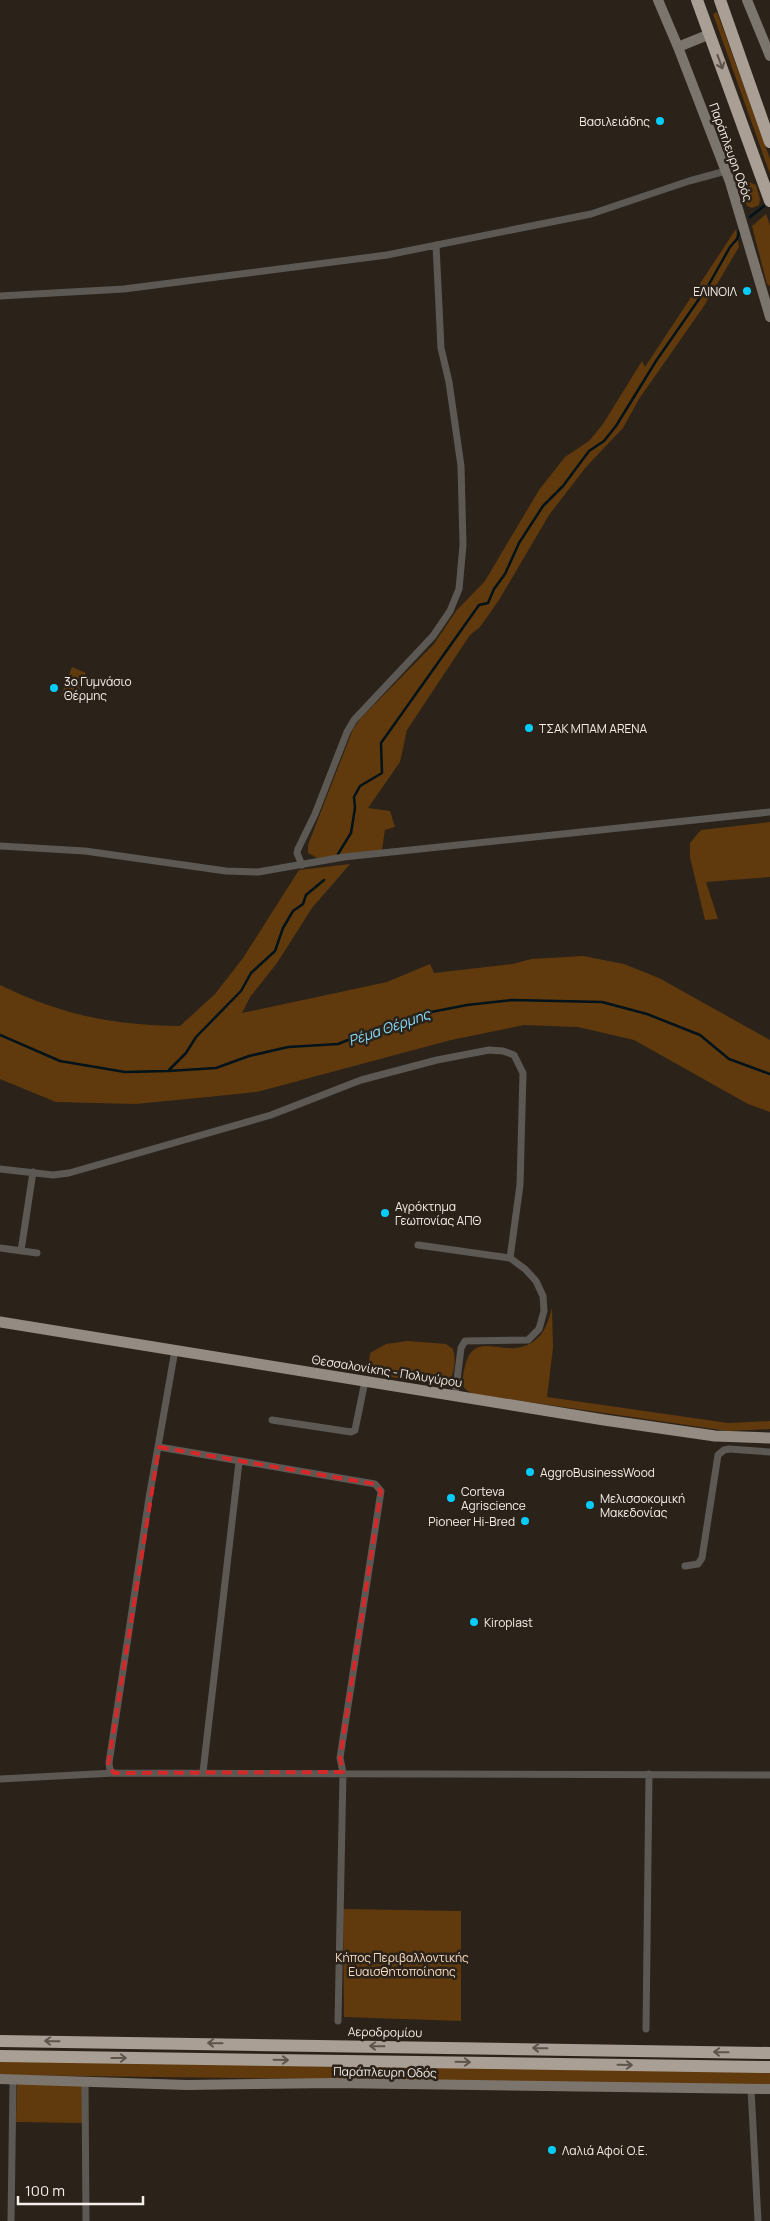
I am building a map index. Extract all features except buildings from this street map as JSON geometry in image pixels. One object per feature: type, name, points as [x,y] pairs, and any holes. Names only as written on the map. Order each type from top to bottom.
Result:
[{"type":"highway","points":[[697,0],[768,195]]},
{"type":"highway","points":[[720,0],[770,142]]},
{"type":"highway","name":"Αεροδρομίου","points":[[0,2041],[770,2053]]},
{"type":"highway","points":[[0,2056],[770,2067]]},
{"type":"main road","name":"Θεσσαλονίκης - Πολυγύρου","points":[[0,1322],[715,1436],[770,1438]]},
{"type":"street","name":"Παράπλευρη Οδός","points":[[658,0],[726,172],[770,317]]},
{"type":"street","points":[[748,0],[770,56]]},
{"type":"street","points":[[678,47],[710,34]]},
{"type":"street","points":[[0,296],[124,289],[387,254],[596,212],[726,172]]},
{"type":"street","points":[[302,864],[297,853],[298,849],[315,814],[346,732],[367,706],[433,636],[450,611],[460,589],[463,544],[461,466],[449,382],[441,348],[436,245]]},
{"type":"street","points":[[0,846],[85,851],[226,871],[258,872],[344,857],[770,812]]},
{"type":"street","points":[[0,1168],[53,1175],[69,1173],[271,1115],[361,1080],[437,1060],[490,1050],[503,1051],[514,1055],[523,1073],[520,1185],[510,1258]]},
{"type":"street","points":[[21,1251],[33,1172]]},
{"type":"street","points":[[418,1245],[510,1258],[536,1281],[543,1296],[544,1311],[539,1329],[528,1340],[465,1342],[461,1348],[456,1396]]},
{"type":"street","points":[[0,1248],[37,1253]]},
{"type":"street","points":[[114,1772],[110,1770],[108,1763],[175,1350]]},
{"type":"street","points":[[272,1420],[351,1432],[356,1426],[365,1381]]},
{"type":"street","points":[[159,1447],[375,1484],[381,1491],[340,1758],[343,1772],[338,2021]]},
{"type":"street","points":[[685,1566],[698,1564],[702,1558],[718,1455],[724,1450],[770,1452]]},
{"type":"street","points":[[203,1772],[239,1462]]},
{"type":"street","points":[[0,1779],[114,1772],[770,1775]]},
{"type":"street","points":[[646,2029],[649,1774]]},
{"type":"street","name":"Παράπλευρη Οδός","points":[[0,2079],[187,2085],[333,2084],[770,2090]]},
{"type":"street","points":[[12,2221],[13,2080]]},
{"type":"street","points":[[85,2081],[86,2221]]},
{"type":"street","points":[[751,2089],[758,2221]]},
{"type":"highlighted area","points":[[159,1447],[375,1484],[381,1491],[340,1758],[343,1772],[114,1773],[108,1766]]},
{"type":"green space","points":[[717,12],[770,159],[770,174],[713,14]]},
{"type":"green space","points":[[747,181],[756,185],[760,199],[759,205],[752,208],[747,206],[740,184]]},
{"type":"green space","points":[[766,214],[770,225],[770,286],[767,284],[752,226]]},
{"type":"green space","points":[[736,229],[739,247],[704,306],[639,399],[623,428],[586,467],[549,515],[499,600],[480,627],[470,635],[407,730],[400,762],[368,808],[390,811],[395,827],[385,830],[382,850],[323,861],[308,853],[308,845],[353,729],[361,718],[434,644],[456,611],[485,581],[539,490],[565,457],[589,441],[603,424],[642,361],[645,367]]},
{"type":"green space","points":[[72,667],[86,673],[74,702],[61,696]]},
{"type":"green space","points":[[770,822],[770,877],[706,882],[718,919],[705,920],[690,857],[690,843],[701,830]]},
{"type":"green space","points":[[350,864],[312,908],[277,963],[250,997],[242,1013],[387,982],[430,964],[434,973],[513,964],[531,959],[583,956],[624,964],[659,978],[770,1040],[770,1112],[748,1104],[634,1040],[578,1027],[524,1025],[451,1040],[257,1092],[135,1104],[56,1102],[0,1079],[0,985],[45,1004],[87,1016],[131,1023],[180,1026],[215,994],[243,958],[299,870]]},
{"type":"green space","points":[[552,1308],[553,1348],[547,1397],[728,1423],[770,1421],[770,1429],[728,1431],[474,1394],[466,1390],[463,1386],[463,1377],[467,1360],[472,1351],[480,1347],[509,1348],[531,1343],[543,1332]]},
{"type":"green space","points":[[408,1341],[446,1344],[453,1349],[454,1366],[449,1383],[442,1384],[368,1374],[370,1353],[386,1344]]},
{"type":"green space","name":"Κήπος Περιβαλλοντικής Ευαισθητοποίησης","points":[[343,1909],[461,1911],[461,2021],[344,2017]]},
{"type":"green space","points":[[0,2061],[770,2072],[770,2085],[0,2075]]},
{"type":"green space","points":[[17,2084],[83,2085],[82,2123],[16,2122]]},
{"type":"waterway","points":[[750,217],[764,206]]},
{"type":"waterway","points":[[338,854],[351,833],[355,808],[354,797],[360,786],[382,773],[381,743],[479,605],[488,603],[494,589],[505,574],[519,543],[543,506],[563,486],[589,451],[604,441],[616,426],[656,361],[708,286],[730,247],[737,239],[740,229]]},
{"type":"waterway","points":[[169,1070],[186,1053],[196,1037],[241,991],[251,973],[275,951],[283,928],[293,911],[303,904],[306,895],[324,880]]},
{"type":"waterway","name":"Ρέμα Θέρμης","points":[[0,1035],[60,1061],[125,1072],[168,1071],[216,1068],[249,1056],[288,1047],[338,1044],[383,1026],[421,1014],[467,1005],[512,1000],[602,1002],[647,1014],[700,1035],[729,1059],[770,1074]]},
{"type":"place","name":"Βασιλειάδης","points":[[660,121]]},
{"type":"place","name":"ΕΛΙΝΟΙΛ","points":[[747,291]]},
{"type":"place","name":"3ο Γυμνάσιο Θέρμης","points":[[54,688]]},
{"type":"place","name":"ΤΣΑΚ ΜΠΑΜ ARENA","points":[[529,728]]},
{"type":"place","name":"Αγρόκτημα Γεωπονίας ΑΠΘ","points":[[385,1213]]},
{"type":"place","name":"AggroBusinessWood","points":[[530,1472]]},
{"type":"place","name":"Corteva Agriscience","points":[[451,1498]]},
{"type":"place","name":"Μελισσοκομική Μακεδονίας","points":[[590,1505]]},
{"type":"place","name":"Pioneer Hi-Bred","points":[[525,1521]]},
{"type":"place","name":"Kiroplast","points":[[474,1622]]},
{"type":"place","name":"Λαλιά Αφοί Ο.Ε.","points":[[552,2150]]}]
